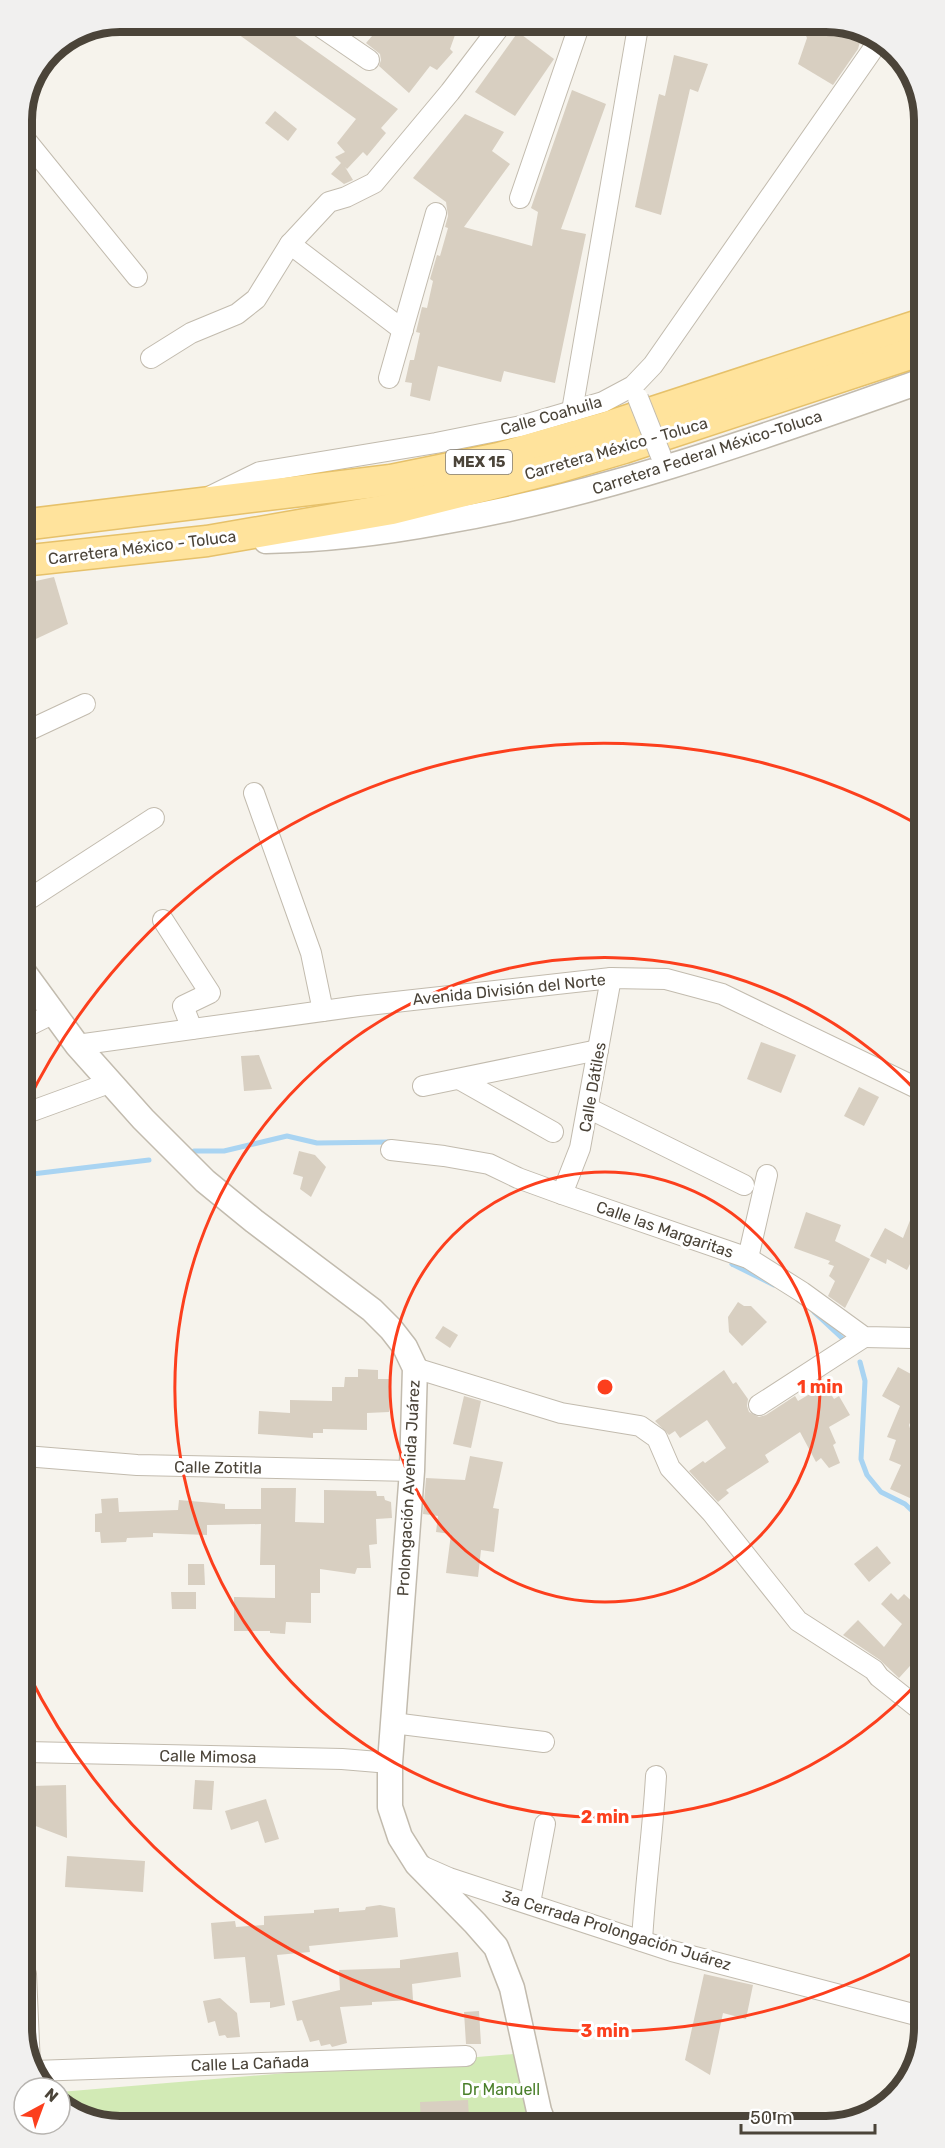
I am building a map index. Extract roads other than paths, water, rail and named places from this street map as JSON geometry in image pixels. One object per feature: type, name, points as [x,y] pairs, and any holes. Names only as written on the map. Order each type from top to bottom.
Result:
[{"type":"main road","name":"Carretera México - Toluca","points":[[32,524],[391,480],[499,458],[604,428],[914,327]]},
{"type":"main road","name":"Carretera México - Toluca","points":[[32,560],[207,541],[392,509],[555,468],[703,423],[914,353]]},
{"type":"street","points":[[328,32],[369,60]]},
{"type":"street","points":[[151,358],[191,333],[237,314],[256,299],[290,244],[329,202],[346,197],[374,183],[450,92],[496,32]]},
{"type":"street","points":[[520,198],[577,32]]},
{"type":"street","points":[[572,411],[637,32]]},
{"type":"street","name":"Calle Coahuila","points":[[195,504],[260,472],[436,443],[522,426],[636,392],[875,47]]},
{"type":"street","points":[[32,148],[137,277]]},
{"type":"street","points":[[389,378],[436,213]]},
{"type":"street","points":[[290,244],[404,330]]},
{"type":"street","name":"Carretera Federal México-Toluca","points":[[207,541],[307,540],[405,529],[525,505],[914,384]]},
{"type":"street","points":[[636,392],[663,463]]},
{"type":"street","points":[[32,729],[85,704]]},
{"type":"street","points":[[254,793],[311,953],[323,1011]]},
{"type":"street","points":[[32,897],[154,818]]},
{"type":"street","points":[[163,920],[210,993],[183,1006],[192,1029]]},
{"type":"street","name":"Avenida División del Norte","points":[[76,1046],[323,1011],[610,978],[666,979],[722,994],[914,1087]]},
{"type":"street","name":"Calle Dátiles","points":[[562,1194],[580,1148],[610,978]]},
{"type":"street","name":"Prolongación Avenida Juárez","points":[[32,984],[76,1046],[205,1181],[372,1310],[398,1338],[415,1368],[412,1471],[390,1763],[390,1807],[400,1837],[417,1864],[496,1947],[512,1988],[541,2116]]},
{"type":"street","points":[[32,1024],[52,1014]]},
{"type":"street","points":[[423,1086],[598,1050]]},
{"type":"street","points":[[459,1079],[553,1132]]},
{"type":"street","points":[[32,1111],[109,1083]]},
{"type":"street","points":[[588,1108],[744,1185]]},
{"type":"street","name":"Calle las Margaritas","points":[[391,1150],[489,1164],[518,1178],[562,1194],[748,1258],[802,1292],[864,1337]]},
{"type":"street","points":[[748,1258],[768,1175]]},
{"type":"street","points":[[759,1405],[864,1337],[914,1338]]},
{"type":"street","points":[[415,1368],[561,1413],[640,1426],[657,1438],[669,1468],[712,1513],[798,1621],[874,1670],[879,1677],[914,1705]]},
{"type":"street","name":"Calle Zotitla","points":[[32,1457],[138,1465],[412,1471]]},
{"type":"street","points":[[393,1723],[544,1742]]},
{"type":"street","name":"Calle Mimosa","points":[[32,1752],[342,1759],[390,1763]]},
{"type":"street","points":[[642,1941],[656,1776]]},
{"type":"street","points":[[530,1903],[545,1824]]},
{"type":"street","name":"3a Cerrada Prolongación Juárez","points":[[417,1864],[449,1878],[672,1951],[914,2014]]},
{"type":"street","name":"Calle La Cañada","points":[[42,2071],[466,2056]]},
{"type":"waterway","points":[[194,1151],[224,1151],[287,1136],[317,1143],[391,1142]]},
{"type":"waterway","points":[[32,1174],[149,1160]]},
{"type":"waterway","points":[[732,1264],[774,1285]]},
{"type":"waterway","points":[[814,1312],[843,1339]]},
{"type":"waterway","points":[[860,1362],[865,1381],[861,1459],[867,1475],[881,1492],[905,1504],[914,1512]]},
{"type":"park label","name":"Dr Manuell","points":[[501,2089]]}]
